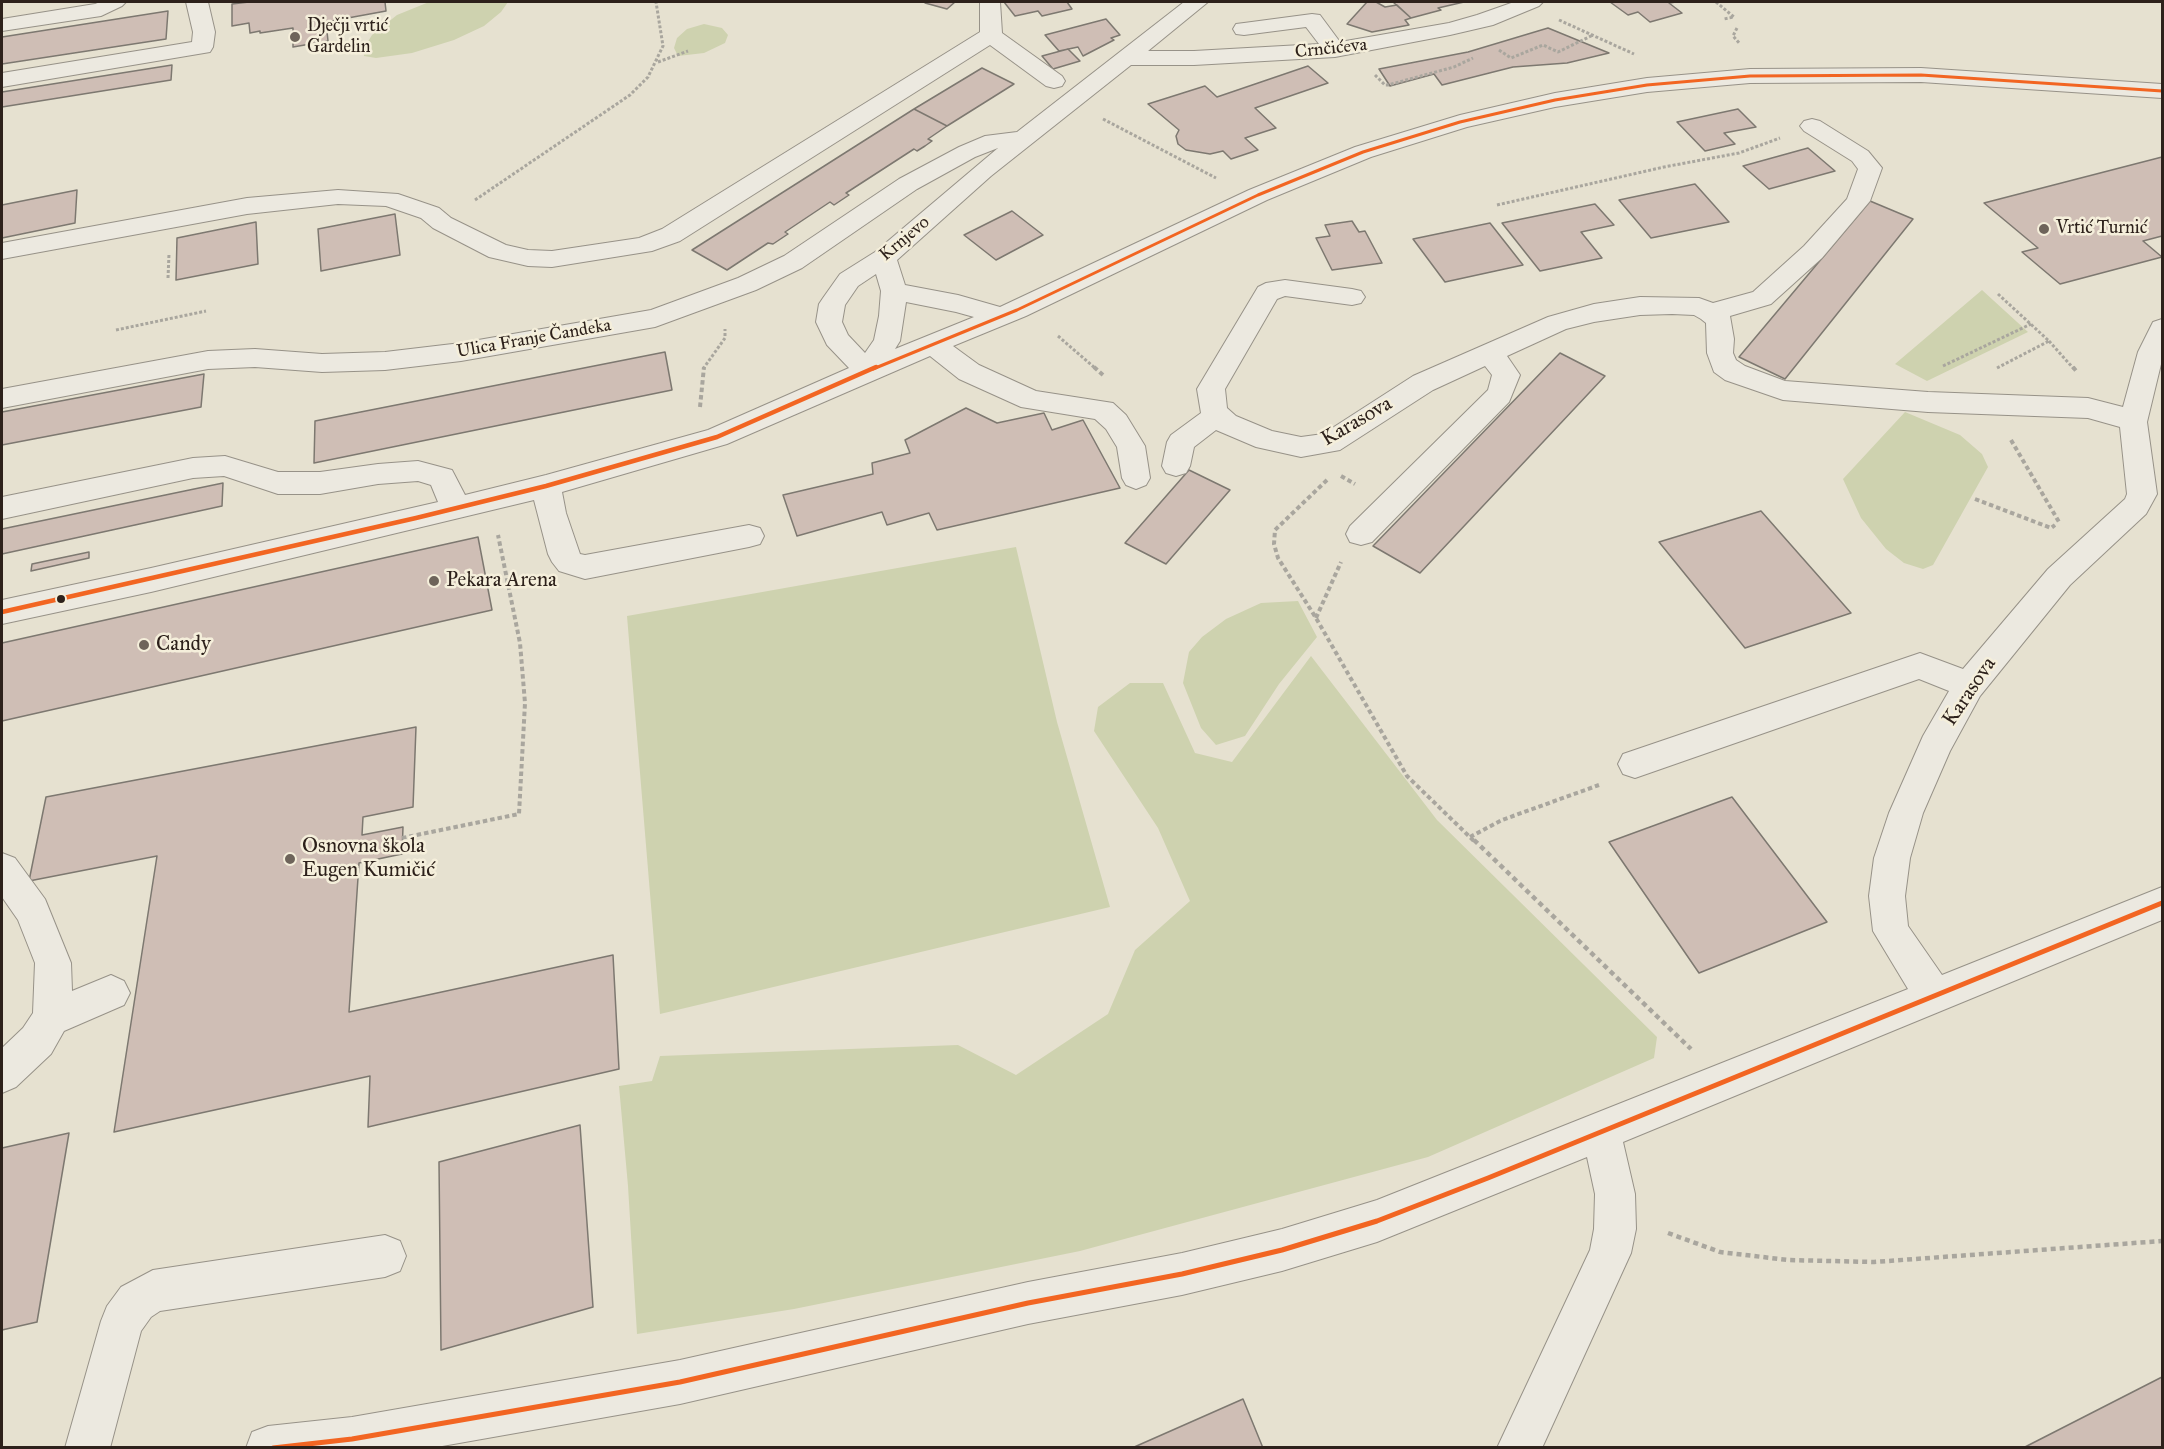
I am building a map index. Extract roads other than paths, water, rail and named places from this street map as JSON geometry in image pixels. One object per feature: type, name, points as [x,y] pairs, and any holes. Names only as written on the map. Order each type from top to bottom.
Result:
[{"type":"street","points":[[2,25],[101,10],[115,2]]},
{"type":"street","points":[[2,80],[202,47],[204,32],[197,2]]},
{"type":"street","points":[[990,2],[991,35]]},
{"type":"street","name":"Krnjevo","points":[[1000,316],[958,304],[894,291],[887,341],[867,371],[836,339],[829,322],[832,304],[849,280],[884,258],[983,171],[1197,2]]},
{"type":"street","name":"Crnčićeva","points":[[1124,58],[1194,58],[1335,50],[1450,29],[1485,20],[1532,2]]},
{"type":"street","points":[[1244,29],[1312,20],[1335,50]]},
{"type":"street","points":[[991,35],[1054,81]]},
{"type":"street","points":[[2,251],[247,206],[338,197],[389,199],[430,213],[442,223],[498,251],[528,258],[552,259],[658,241],[991,35]]},
{"type":"street","points":[[2,612],[151,580],[546,486],[717,437],[867,371],[1017,310],[1258,195],[1363,152],[1460,122],[1555,100],[1647,85],[1749,76],[1921,75],[2163,91]]},
{"type":"street","points":[[1710,313],[1762,298],[1813,252],[1858,201],[1870,168],[1860,156],[1812,126]]},
{"type":"street","name":"Ulica Franje Čandeka","points":[[2,398],[208,360],[255,358],[322,363],[385,361],[461,352],[655,318],[747,284],[793,262],[908,184],[967,152],[993,141],[1024,139]]},
{"type":"street","points":[[884,258],[894,291]]},
{"type":"street","points":[[1176,466],[1181,442],[1217,415],[1211,402],[1211,389],[1267,293],[1285,288],[1352,297]]},
{"type":"street","name":"Karasova","points":[[1217,415],[1226,423],[1266,440],[1301,447],[1330,443],[1423,383],[1557,323],[1640,306],[1700,307],[1710,313]]},
{"type":"street","points":[[1710,313],[1719,321],[1720,353],[1724,365],[1735,373],[1756,382],[1783,390],[1978,404],[2088,408],[2118,415],[2133,422]]},
{"type":"street","name":"Karasova","points":[[1934,996],[1891,931],[1887,896],[1892,858],[1906,813],[1935,746],[1970,686],[2059,577],[2149,509],[2142,494],[2133,422],[2151,352],[2163,328]]},
{"type":"street","points":[[933,344],[969,372],[1031,400],[1103,410],[1116,422],[1131,446],[1136,478]]},
{"type":"street","points":[[1360,534],[1499,395],[1506,375],[1503,368],[1489,353]]},
{"type":"street","points":[[2,508],[193,468],[225,466],[279,483],[320,483],[378,474],[418,471],[442,477],[456,508]]},
{"type":"street","points":[[546,486],[563,554],[570,563],[585,567],[749,536]]},
{"type":"street","points":[[1635,764],[1920,666],[1970,686]]},
{"type":"street","points":[[2,868],[32,911],[53,963],[51,1018],[37,1041],[2,1074]]},
{"type":"street","points":[[268,1448],[352,1439],[680,1382],[1028,1303],[1182,1274],[1282,1250],[1377,1221],[2163,903]]},
{"type":"street","points":[[51,1018],[111,993]]},
{"type":"street","points":[[1519,1448],[1610,1252],[1615,1230],[1616,1202],[1601,1132]]},
{"type":"street","points":[[87,1448],[122,1321],[136,1302],[153,1291],[385,1256]]},
{"type":"place","name":"Dječji vrtić Gardelin","points":[[295,37]]},
{"type":"place","name":"Vrtić Turnić","points":[[2044,229]]},
{"type":"place","name":"Pekara Arena","points":[[434,581]]},
{"type":"place","name":"Candy","points":[[144,645]]},
{"type":"place","name":"Osnovna škola Eugen Kumičić","points":[[290,859]]}]
